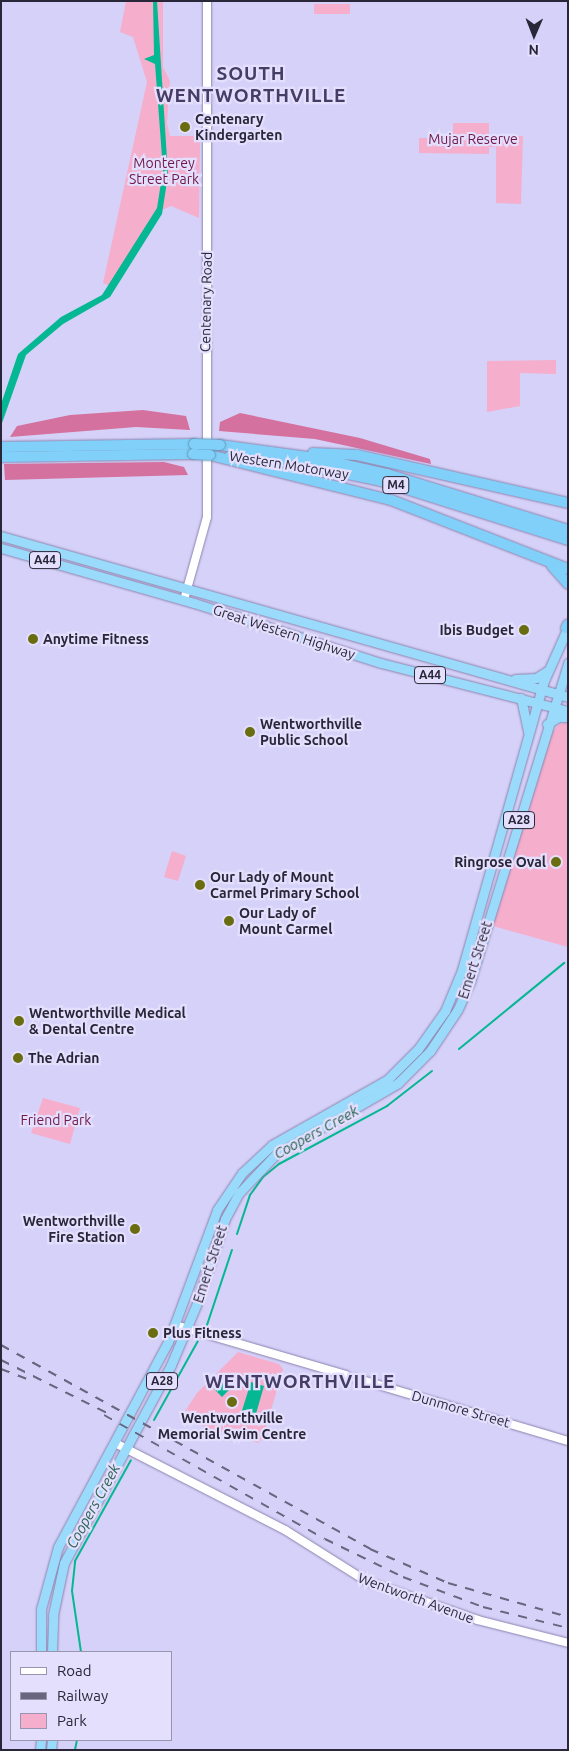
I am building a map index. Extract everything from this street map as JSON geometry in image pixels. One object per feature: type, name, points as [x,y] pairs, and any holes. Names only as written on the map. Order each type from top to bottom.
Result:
[{"type":"highway","name":"Western Motorway","points":[[2,452],[193,449],[300,464],[381,481],[568,540]]},
{"type":"highway","name":"Western Motorway","points":[[217,453],[289,453],[387,474],[568,530]]},
{"type":"highway","points":[[217,453],[391,500],[568,569]]},
{"type":"highway","points":[[289,453],[357,455],[568,503]]},
{"type":"highway","name":"Great Western Highway","points":[[1,536],[189,587],[568,696]]},
{"type":"highway","name":"Great Western Highway","points":[[1,548],[184,600],[381,663],[568,711]]},
{"type":"highway","points":[[527,554],[550,565],[568,584]]},
{"type":"highway","name":"A28","points":[[538,703],[548,671],[567,626]]},
{"type":"highway","name":"A28","points":[[556,693],[568,663]]},
{"type":"highway","points":[[505,679],[536,678],[548,671]]},
{"type":"highway","name":"Emert Street","points":[[188,1329],[224,1219],[250,1179],[292,1142],[371,1101],[398,1083],[430,1050],[450,1022],[470,982],[556,693]]},
{"type":"highway","points":[[521,698],[529,734]]},
{"type":"highway","name":"Emert Street","points":[[175,1325],[211,1226],[242,1173],[287,1134],[371,1091],[388,1079],[418,1049],[445,1011],[462,970],[538,703]]},
{"type":"highway","points":[[547,724],[568,717]]},
{"type":"highway","name":"A28","points":[[41,1651],[42,1609],[51,1565],[70,1522],[115,1443],[175,1325]]},
{"type":"highway","name":"A28","points":[[52,1651],[53,1614],[64,1563],[188,1329]]},
{"type":"main road","name":"Centenary Road","points":[[184,600],[208,517],[207,1]]},
{"type":"main road","points":[[175,1325],[188,1329]]},
{"type":"main road","name":"Dunmore Street","points":[[188,1329],[346,1375],[349,1382],[355,1378],[568,1441]]},
{"type":"main road","name":"Wentworth Avenue","points":[[115,1443],[285,1530],[366,1582],[478,1620],[568,1644]]},
{"type":"green space","name":"Monterey Street Park","points":[[126,1],[163,1],[163,67],[170,81],[167,123],[170,136],[200,136],[199,218],[171,206],[155,213],[110,286],[103,283],[147,82],[133,37],[120,32]]},
{"type":"green space","points":[[314,4],[350,4],[350,14],[314,14]]},
{"type":"green space","name":"Mujar Reserve","points":[[453,123],[489,123],[489,136],[523,136],[521,204],[496,203],[496,147],[489,147],[489,154],[419,153],[419,138],[453,138]]},
{"type":"green space","points":[[556,360],[556,374],[520,373],[520,406],[487,412],[487,361]]},
{"type":"green space","points":[[568,722],[568,947],[493,926],[550,736],[558,725]]},
{"type":"green space","points":[[172,851],[186,856],[178,881],[164,877]]},
{"type":"green space","name":"Friend Park","points":[[43,1098],[80,1108],[70,1144],[31,1133]]},
{"type":"green space","name":"Wentworthville Memorial Swim Centre","points":[[238,1352],[279,1364],[283,1369],[263,1438],[258,1443],[202,1426],[203,1419],[185,1411],[197,1393]]},
{"type":"shaded area","points":[[153,1],[157,1],[168,175],[162,214],[110,297],[63,324],[26,355],[1,426],[1,404],[18,354],[61,317],[102,295],[157,208],[163,170],[155,64],[144,59],[154,55]]},
{"type":"shaded area","points":[[143,410],[186,416],[190,430],[136,427],[10,437],[17,426],[70,415]]},
{"type":"shaded area","points":[[240,413],[360,438],[430,459],[431,464],[315,439],[219,431],[220,422]]},
{"type":"shaded area","points":[[164,462],[184,467],[188,475],[5,480],[4,464]]},
{"type":"shaded area","points":[[228,1375],[236,1383],[222,1397],[214,1389]]},
{"type":"shaded area","points":[[251,1382],[264,1386],[253,1424],[239,1420]]},
{"type":"waterway","name":"Coopers Creek","points":[[459,1049],[564,963]]},
{"type":"waterway","name":"Coopers Creek","points":[[237,1234],[250,1195],[263,1177],[279,1164],[387,1106],[432,1071]]},
{"type":"waterway","name":"Coopers Creek","points":[[207,1325],[232,1250]]},
{"type":"waterway","name":"Coopers Creek","points":[[154,1420],[198,1341]]},
{"type":"waterway","name":"Coopers Creek","points":[[81,1651],[72,1591],[75,1561],[131,1460]]},
{"type":"waterway","name":"Coopers Creek","points":[[75,1750],[77,1741]]},
{"type":"railway","points":[[1,1345],[370,1549],[448,1583],[568,1617]]},
{"type":"railway","points":[[1,1360],[113,1416]]},
{"type":"railway","points":[[1,1369],[29,1380]]},
{"type":"railway","points":[[104,1415],[325,1539],[403,1577],[483,1607],[568,1628]]},
{"type":"place","name":"Centenary Kindergarten","points":[[185,127]]},
{"type":"place","name":"Ibis Budget","points":[[524,630]]},
{"type":"place","name":"Anytime Fitness","points":[[33,639]]},
{"type":"place","name":"Wentworthville Public School","points":[[250,732]]},
{"type":"place","name":"Ringrose Oval","points":[[556,862]]},
{"type":"place","name":"Our Lady of Mount Carmel Primary School","points":[[200,885]]},
{"type":"place","name":"Our Lady of Mount Carmel","points":[[229,921]]},
{"type":"place","name":"Wentworthville Medical & Dental Centre","points":[[19,1021]]},
{"type":"place","name":"The Adrian","points":[[18,1058]]},
{"type":"place","name":"Wentworthville Fire Station","points":[[135,1229]]},
{"type":"place","name":"Plus Fitness","points":[[153,1333]]},
{"type":"place","name":"Wentworthville Memorial Swim Centre","points":[[232,1402]]},
{"type":"district","name":"SOUTH WENTWORTHVILLE","points":[[251,85]]},
{"type":"district","name":"WENTWORTHVILLE","points":[[300,1382]]}]
